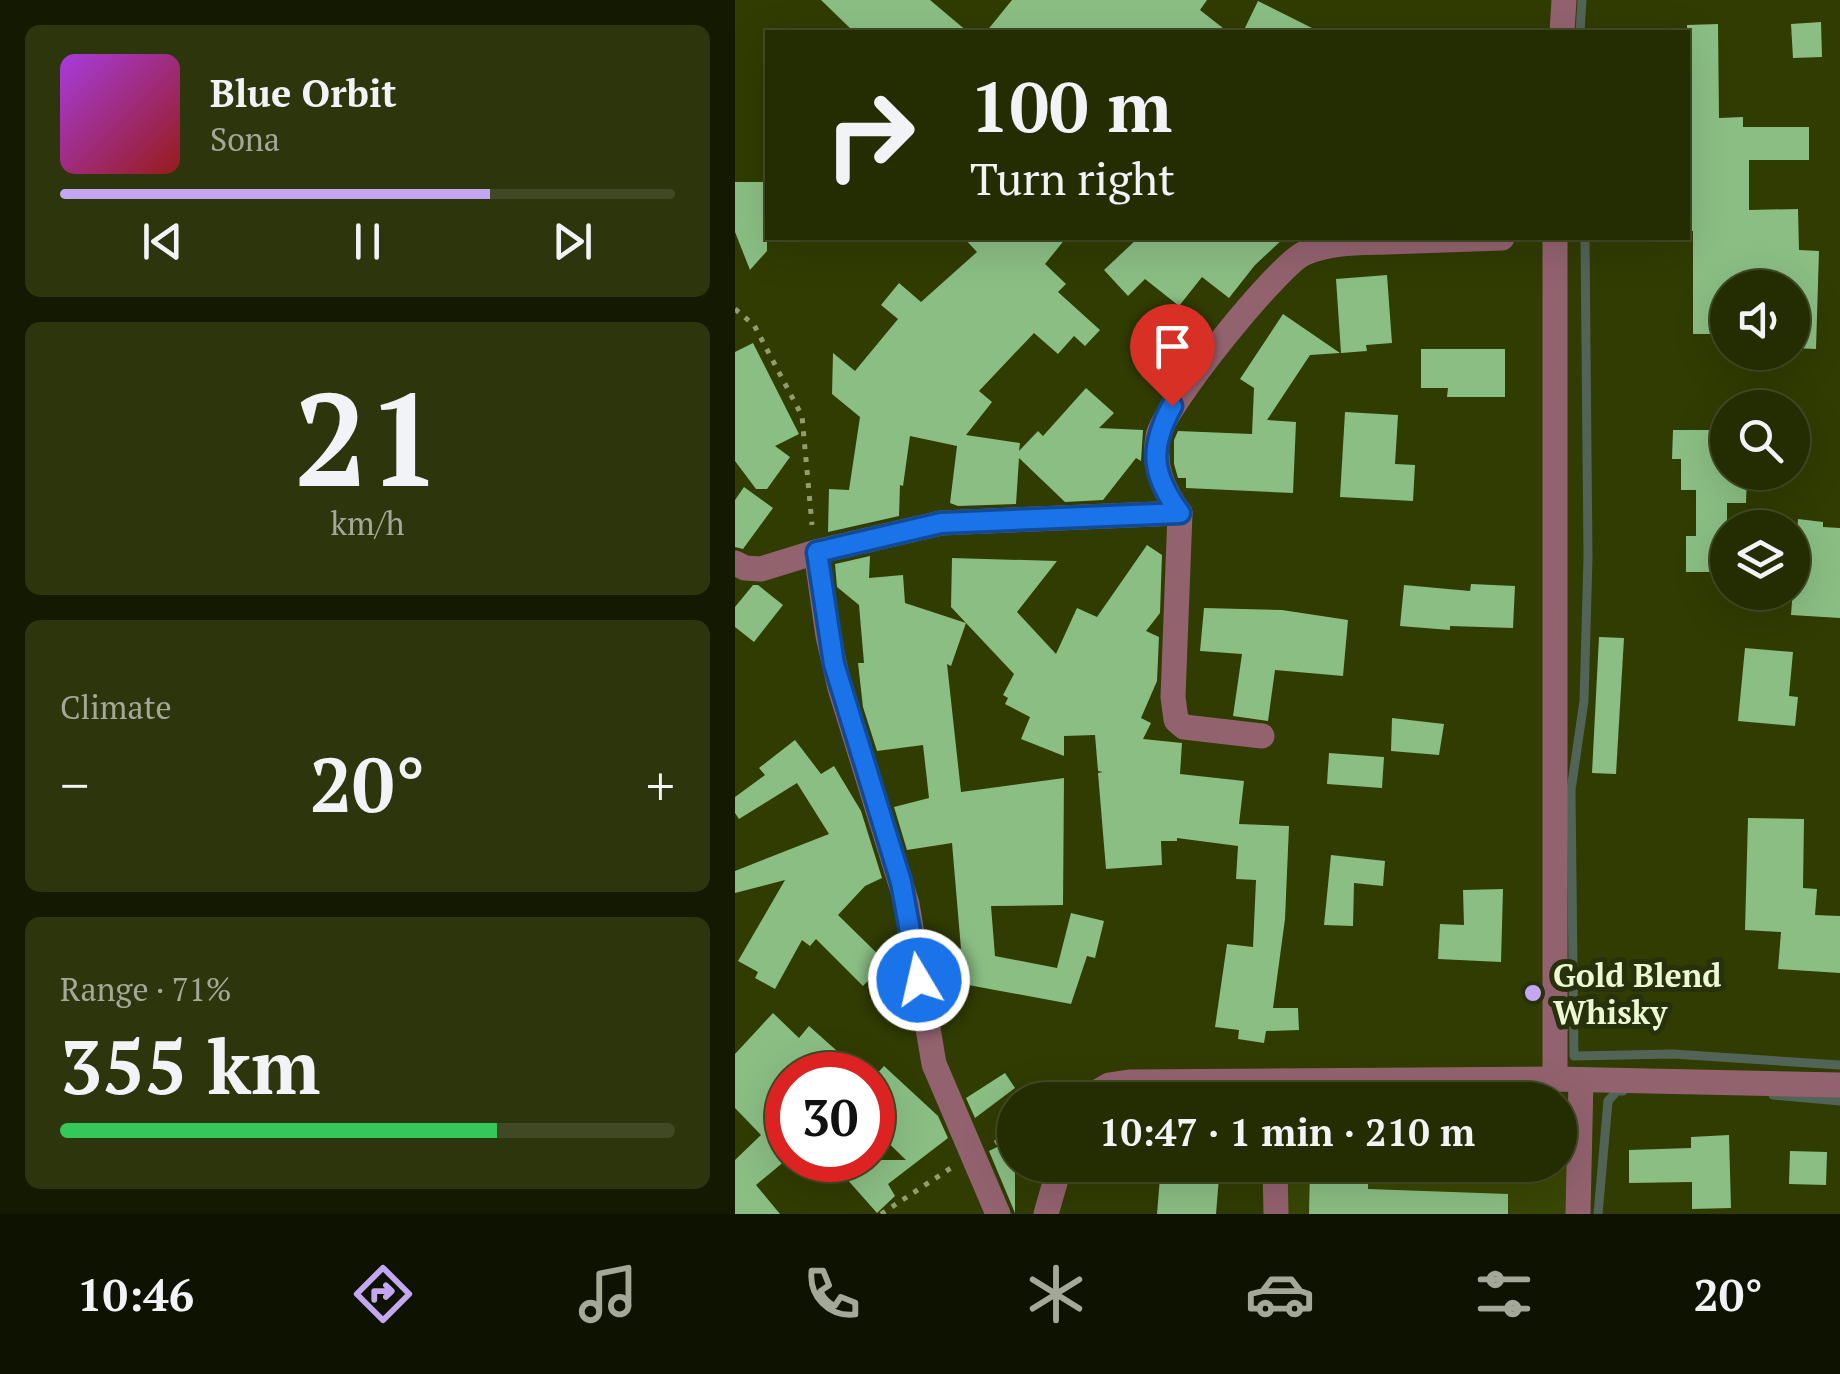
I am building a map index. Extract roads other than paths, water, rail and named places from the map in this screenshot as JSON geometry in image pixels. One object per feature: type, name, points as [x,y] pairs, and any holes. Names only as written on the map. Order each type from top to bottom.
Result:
[{"type":"street","points":[[1563,0],[1563,30]]},
{"type":"street","points":[[1262,736],[1184,727],[1176,720],[1173,710],[1180,513],[1158,475],[1159,430],[1172,406],[1223,341],[1280,271],[1300,254],[1329,245],[1453,240]]},
{"type":"street","points":[[1555,240],[1555,1079]]},
{"type":"street","points":[[735,563],[761,569],[941,523],[1180,513]]},
{"type":"street","points":[[817,552],[828,636],[840,688],[907,904],[933,1064],[999,1214]]},
{"type":"street","points":[[1478,1082],[1555,1079],[1840,1085]]},
{"type":"street","points":[[1577,1214],[1581,1080]]},
{"type":"street","points":[[1045,1214],[1055,1182]]},
{"type":"street","points":[[1275,1182],[1276,1214]]},
{"type":"waterway","points":[[1580,30],[1582,0]]},
{"type":"waterway","points":[[1585,240],[1588,558],[1584,701],[1571,790],[1574,1056],[1673,1054],[1840,1065]]},
{"type":"waterway","points":[[1598,1214],[1608,1101],[1617,1091],[1623,1091]]},
{"type":"waterway","points":[[1773,1095],[1840,1101]]},
{"type":"place","name":"Gold Blend Whisky","points":[[1533,993]]}]
